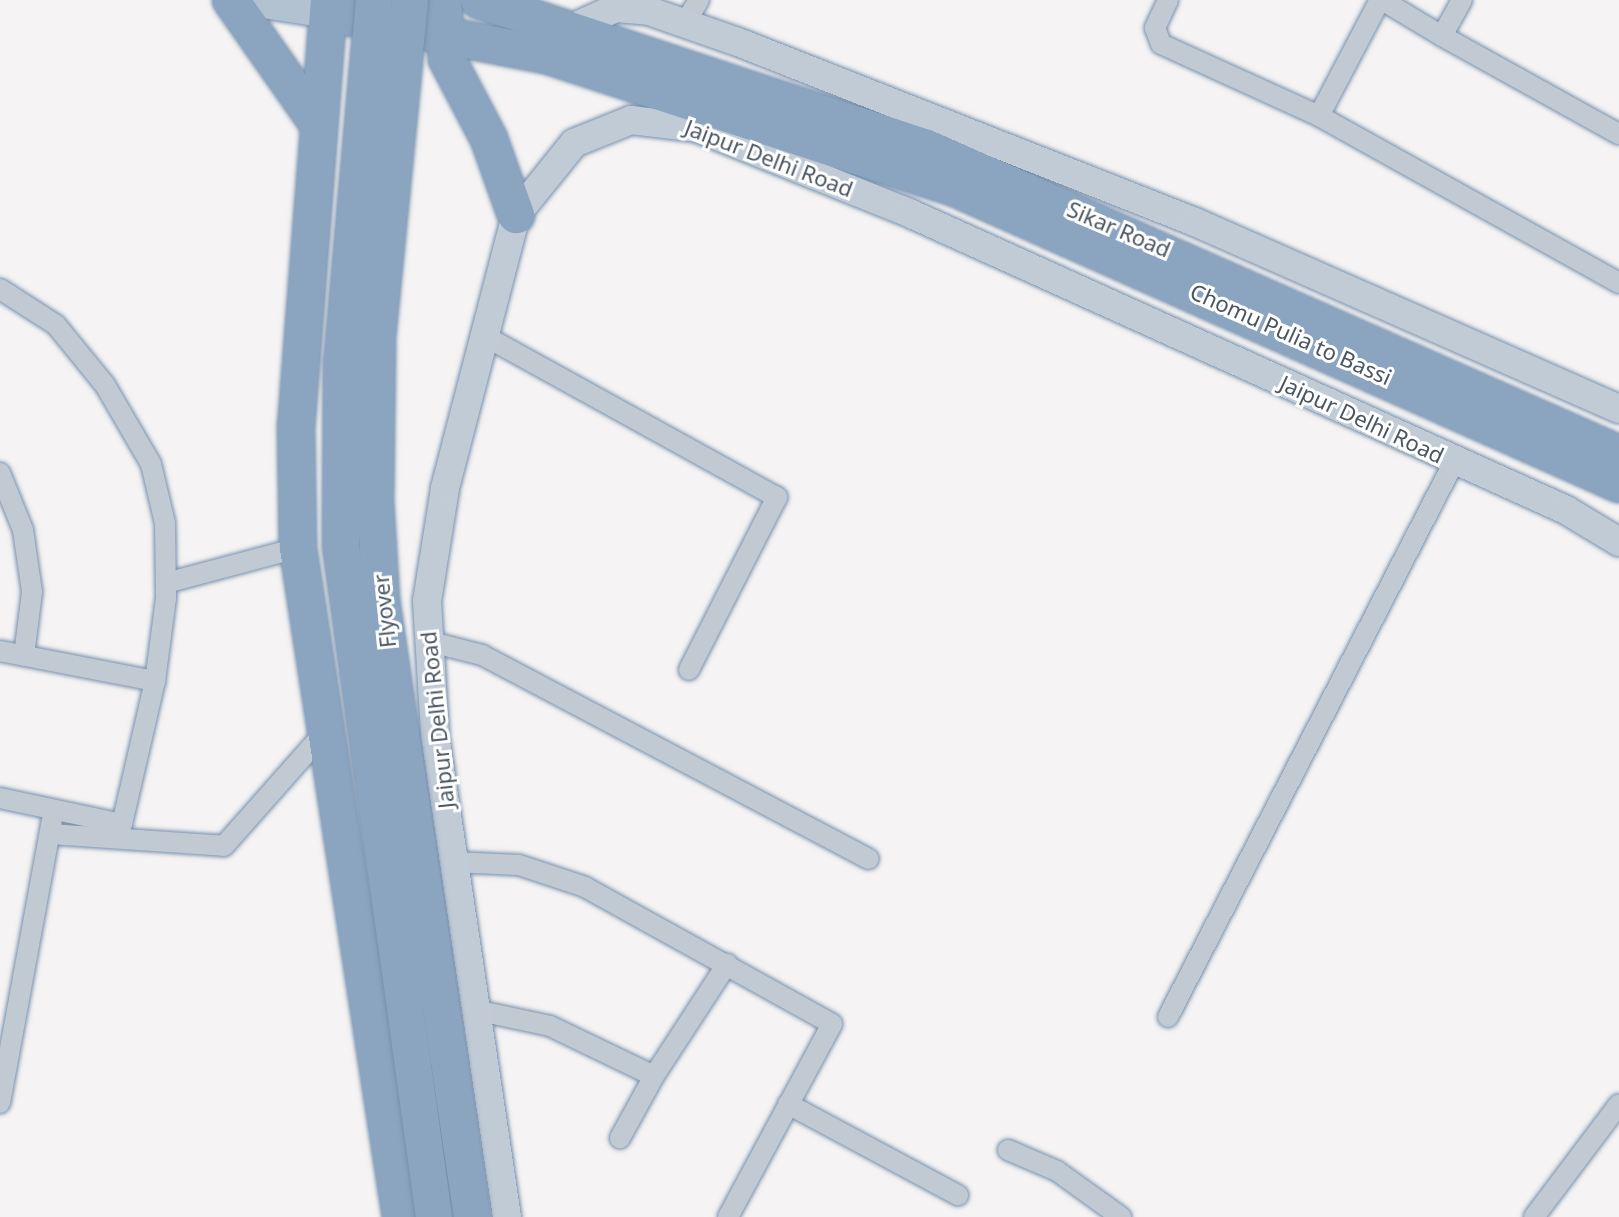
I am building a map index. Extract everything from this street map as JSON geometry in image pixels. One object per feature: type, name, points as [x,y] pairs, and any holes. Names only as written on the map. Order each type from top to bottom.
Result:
[{"type":"highway","points":[[231,0],[316,121]]},
{"type":"highway","name":"Flyover","points":[[374,0],[342,363],[341,546],[434,1217]]},
{"type":"highway","name":"Flyover","points":[[410,0],[377,336],[375,502],[381,600],[472,1217]]},
{"type":"highway","name":"Sikar Road","points":[[479,0],[573,22],[927,148],[1619,454]]},
{"type":"highway","points":[[328,6],[316,121],[296,426],[298,548],[323,734],[401,1217]]},
{"type":"highway","name":"Chomu Pulia to Bassi","points":[[328,6],[442,16],[953,187],[1619,484]]},
{"type":"highway","points":[[442,16],[516,215]]},
{"type":"main road","points":[[244,0],[328,6]]},
{"type":"main road","points":[[573,22],[616,8],[692,11],[1195,222],[1619,409]]},
{"type":"main road","name":"Jaipur Delhi Road","points":[[507,1217],[453,862],[427,641],[445,488],[516,215],[543,174],[601,128],[662,119],[697,128],[907,212],[1454,462],[1619,542]]},
{"type":"street","points":[[1168,0],[1155,28],[1161,44],[1319,116],[1619,283]]},
{"type":"street","points":[[1319,116],[1381,0],[1619,134]]},
{"type":"street","points":[[1442,36],[1462,0]]},
{"type":"street","points":[[0,289],[56,325],[105,385],[151,464],[165,523],[166,583],[155,681],[122,824],[0,798]]},
{"type":"street","points":[[483,335],[777,497],[689,670]]},
{"type":"street","points":[[1168,1017],[1454,462]]},
{"type":"street","points":[[0,473],[23,530],[32,592],[24,655]]},
{"type":"street","points":[[166,583],[298,548]]},
{"type":"street","points":[[427,641],[482,655],[869,859]]},
{"type":"street","points":[[0,651],[155,681]]},
{"type":"street","points":[[50,834],[224,846],[323,734]]},
{"type":"street","points":[[0,1103],[54,809]]},
{"type":"street","points":[[453,862],[519,865],[585,887],[832,1024],[788,1104],[734,1215]]},
{"type":"street","points":[[620,1138],[654,1076],[727,964]]},
{"type":"street","points":[[475,1010],[550,1026],[654,1076]]},
{"type":"street","points":[[788,1104],[958,1195]]},
{"type":"street","points":[[1534,1217],[1619,1104]]},
{"type":"street","points":[[1008,1150],[1057,1171],[1121,1217]]}]
